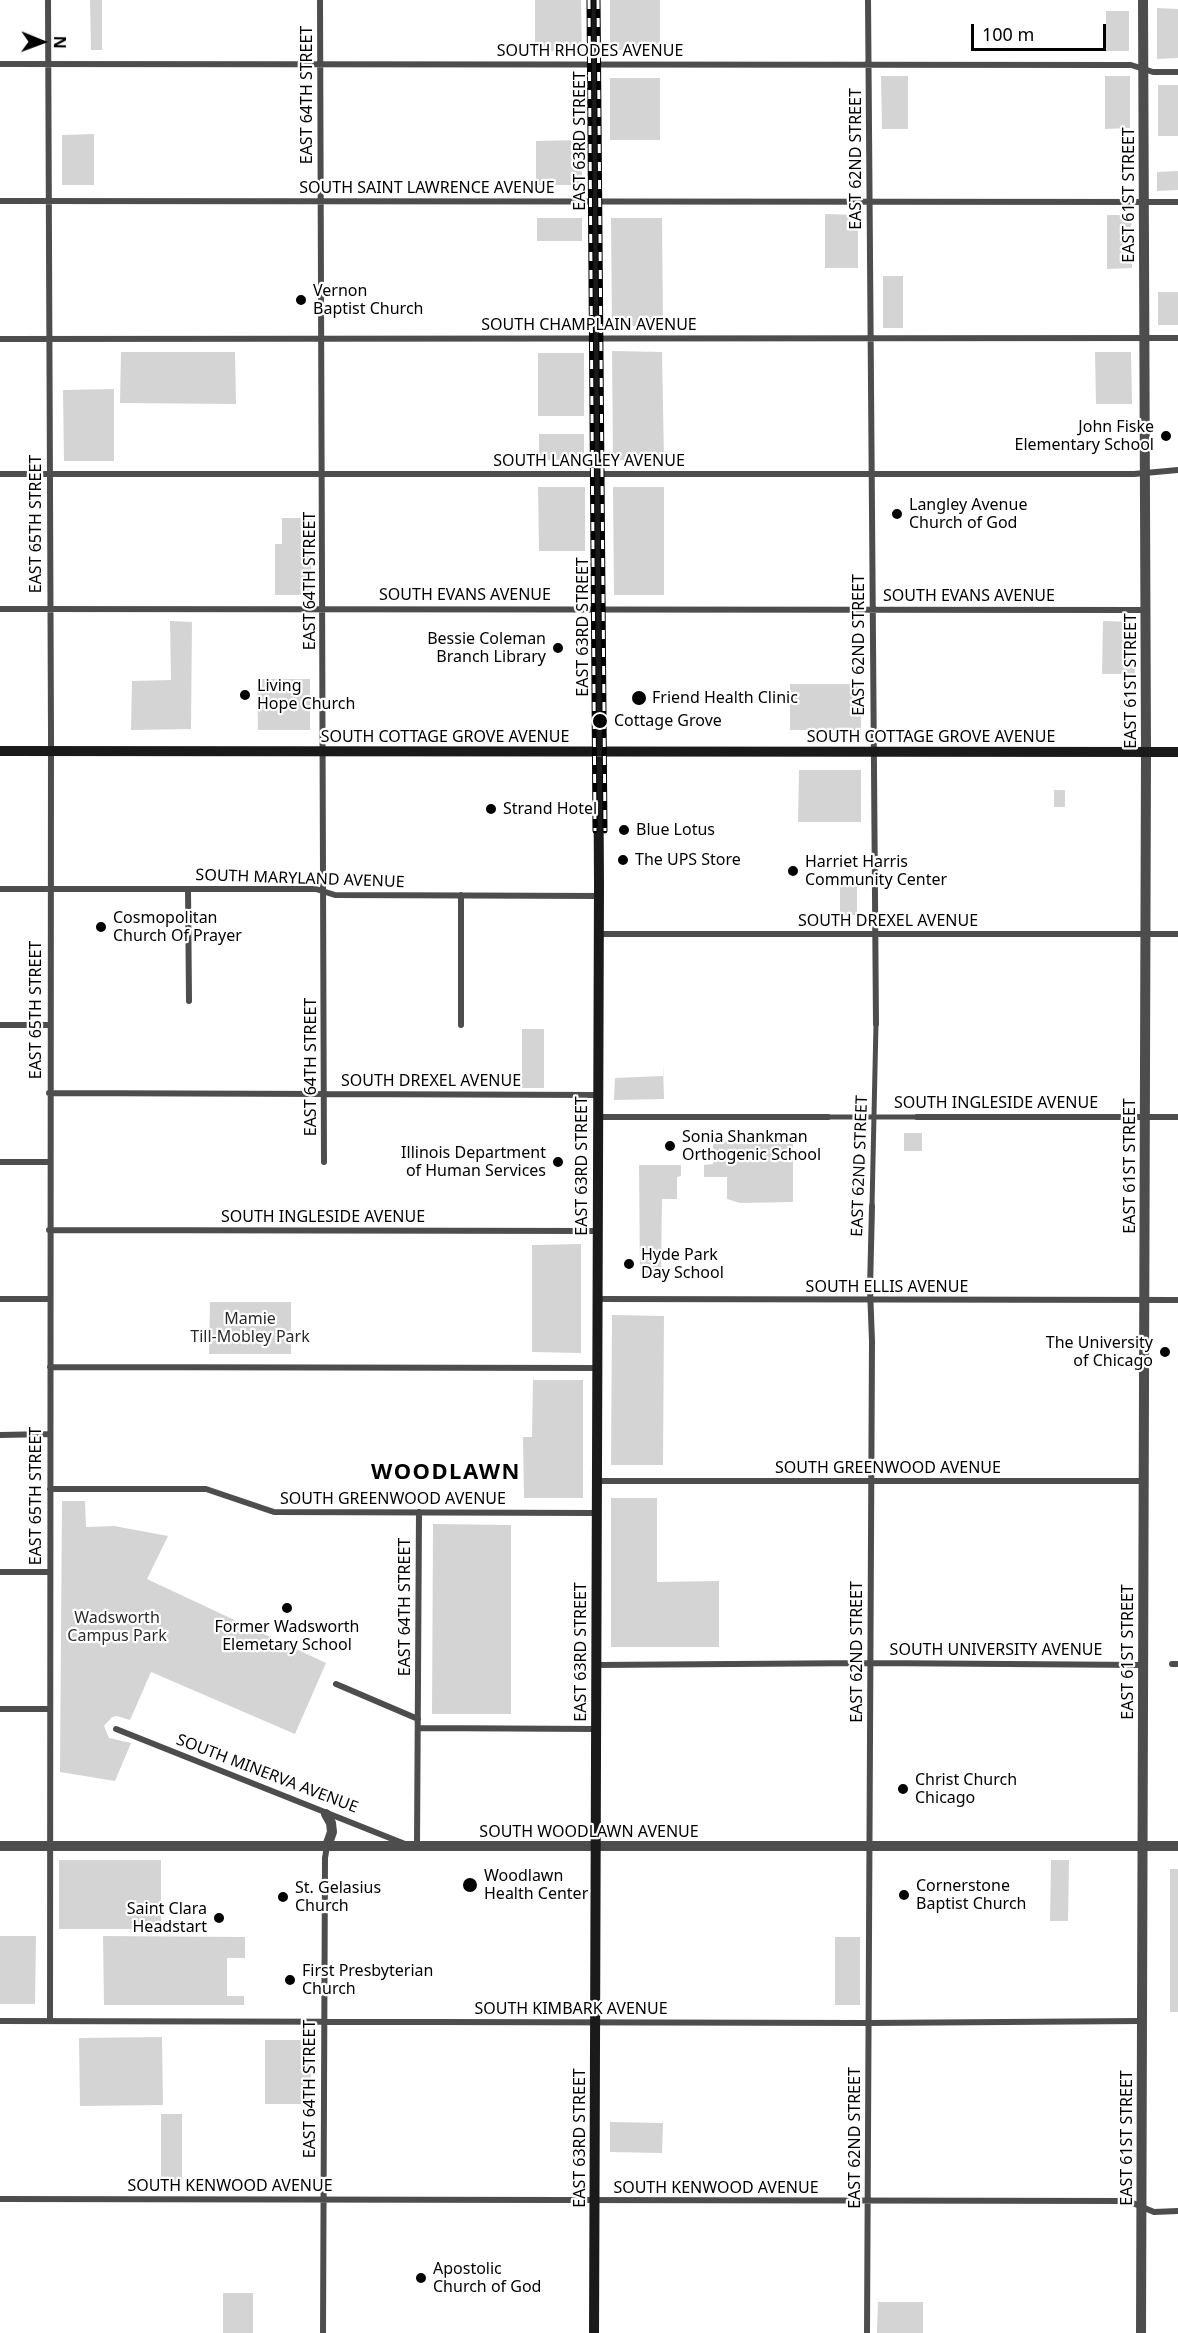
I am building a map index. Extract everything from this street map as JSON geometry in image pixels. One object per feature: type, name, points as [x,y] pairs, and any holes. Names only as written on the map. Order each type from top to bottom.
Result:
[{"type":"main road","name":"EAST 63RD STREET","points":[[594,0],[599,896],[594,2333]]},
{"type":"main road","name":"SOUTH COTTAGE GROVE AVENUE","points":[[0,751],[1178,752]]},
{"type":"street","name":"EAST 65TH STREET","points":[[48,0],[51,751],[50,2021]]},
{"type":"street","name":"EAST 64TH STREET","points":[[320,0],[324,608],[324,1162]]},
{"type":"street","name":"EAST 62ND STREET","points":[[867,2333],[870,1300],[876,1024],[868,0]]},
{"type":"street","name":"EAST 61ST STREET","points":[[1142,2333],[1146,934],[1143,0]]},
{"type":"street","name":"SOUTH RHODES AVENUE","points":[[0,64],[1132,65],[1153,72],[1178,72]]},
{"type":"street","name":"SOUTH SAINT LAWRENCE AVENUE","points":[[0,201],[1178,202]]},
{"type":"street","name":"SOUTH CHAMPLAIN AVENUE","points":[[0,339],[1178,338]]},
{"type":"street","name":"SOUTH LANGLEY AVENUE","points":[[0,474],[1134,474],[1178,470]]},
{"type":"street","name":"SOUTH EVANS AVENUE","points":[[0,609],[1145,610]]},
{"type":"street","name":"SOUTH MARYLAND AVENUE","points":[[0,889],[316,889],[335,895],[599,896]]},
{"type":"street","points":[[188,889],[189,1001]]},
{"type":"street","points":[[461,895],[461,1025]]},
{"type":"street","name":"SOUTH DREXEL AVENUE","points":[[598,934],[1178,934]]},
{"type":"street","points":[[0,1025],[50,1025]]},
{"type":"street","name":"SOUTH DREXEL AVENUE","points":[[49,1094],[598,1095]]},
{"type":"street","name":"SOUTH INGLESIDE AVENUE","points":[[597,1117],[1178,1117]]},
{"type":"street","points":[[0,1162],[49,1162]]},
{"type":"street","name":"SOUTH INGLESIDE AVENUE","points":[[49,1230],[597,1231]]},
{"type":"street","points":[[0,1299],[50,1299]]},
{"type":"street","name":"SOUTH ELLIS AVENUE","points":[[597,1299],[1178,1300]]},
{"type":"street","points":[[50,1367],[597,1368]]},
{"type":"street","points":[[0,1435],[50,1434]]},
{"type":"street","name":"SOUTH GREENWOOD AVENUE","points":[[596,1481],[1144,1481]]},
{"type":"street","name":"SOUTH GREENWOOD AVENUE","points":[[50,1489],[206,1489],[274,1512],[596,1513]]},
{"type":"street","name":"EAST 64TH STREET","points":[[412,1846],[418,1728],[419,1512]]},
{"type":"street","points":[[0,1572],[50,1572]]},
{"type":"street","name":"SOUTH UNIVERSITY AVENUE","points":[[596,1665],[870,1663],[1143,1665]]},
{"type":"street","points":[[336,1684],[418,1719]]},
{"type":"street","points":[[0,1709],[50,1709]]},
{"type":"street","points":[[418,1728],[596,1729]]},
{"type":"street","name":"SOUTH MINERVA AVENUE","points":[[116,1729],[326,1814],[337,1816],[412,1846]]},
{"type":"street","points":[[326,1814],[332,1822],[332,1832],[327,1846]]},
{"type":"street","name":"SOUTH WOODLAWN AVENUE","points":[[0,1846],[1178,1846]]},
{"type":"street","name":"EAST 64TH STREET","points":[[323,2333],[325,1858],[327,1846]]},
{"type":"street","name":"SOUTH KIMBARK AVENUE","points":[[0,2021],[869,2023],[1142,2021]]},
{"type":"street","name":"SOUTH KENWOOD AVENUE","points":[[0,2199],[594,2202],[1128,2201],[1154,2212],[1178,2211]]},
{"type":"green space","points":[[90,0],[102,0],[102,50],[91,50]]},
{"type":"green space","points":[[535,0],[581,0],[582,51],[535,51]]},
{"type":"green space","points":[[610,0],[660,0],[660,50],[610,50]]},
{"type":"green space","points":[[1157,8],[1178,9],[1178,58],[1157,59]]},
{"type":"green space","points":[[1106,11],[1129,11],[1129,51],[1106,51]]},
{"type":"green space","points":[[881,76],[908,76],[908,129],[882,129]]},
{"type":"green space","points":[[1105,76],[1130,76],[1130,128],[1105,129]]},
{"type":"green space","points":[[610,78],[660,78],[660,140],[610,140]]},
{"type":"green space","points":[[1158,85],[1178,85],[1178,136],[1158,136]]},
{"type":"green space","points":[[94,134],[94,185],[62,185],[62,135]]},
{"type":"green space","points":[[582,140],[582,185],[536,185],[536,141]]},
{"type":"green space","points":[[1178,171],[1178,190],[1157,191],[1157,172]]},
{"type":"green space","points":[[825,214],[858,215],[858,268],[825,268]]},
{"type":"green space","points":[[1107,215],[1131,215],[1132,268],[1107,269]]},
{"type":"green space","points":[[537,218],[582,218],[582,241],[537,241]]},
{"type":"green space","points":[[611,218],[662,218],[663,326],[612,326]]},
{"type":"green space","points":[[883,276],[903,276],[903,328],[883,328]]},
{"type":"green space","points":[[1158,292],[1178,292],[1178,325],[1158,325]]},
{"type":"green space","points":[[612,351],[662,352],[664,461],[613,460]]},
{"type":"green space","points":[[121,352],[235,352],[236,404],[120,403]]},
{"type":"green space","points":[[1095,352],[1131,352],[1132,404],[1096,404]]},
{"type":"green space","points":[[538,353],[584,353],[584,416],[538,416]]},
{"type":"green space","points":[[114,389],[114,461],[64,461],[63,390]]},
{"type":"green space","points":[[539,434],[584,434],[584,460],[539,460]]},
{"type":"green space","points":[[538,487],[585,487],[585,551],[539,551]]},
{"type":"green space","points":[[613,487],[664,487],[664,595],[614,595]]},
{"type":"green space","points":[[282,518],[312,518],[311,595],[275,595],[275,544],[282,544]]},
{"type":"green space","points":[[170,621],[192,622],[191,729],[131,730],[132,681],[171,680]]},
{"type":"green space","points":[[1103,621],[1135,622],[1135,674],[1102,674]]},
{"type":"green space","points":[[257,679],[310,679],[310,730],[258,730]]},
{"type":"green space","points":[[790,684],[861,684],[861,730],[790,730]]},
{"type":"green space","points":[[799,770],[861,770],[861,822],[798,822]]},
{"type":"green space","points":[[1054,790],[1065,790],[1065,807],[1054,807]]},
{"type":"green space","points":[[840,881],[857,881],[857,915],[840,915]]},
{"type":"green space","points":[[522,1029],[544,1029],[544,1088],[522,1088]]},
{"type":"green space","points":[[663,1063],[664,1099],[614,1100],[615,1078],[663,1076]]},
{"type":"green space","points":[[904,1133],[922,1133],[922,1151],[904,1151]]},
{"type":"green space","points":[[793,1134],[793,1202],[740,1203],[727,1199],[727,1177],[704,1177],[704,1165],[713,1164],[713,1141],[725,1142],[732,1135]]},
{"type":"green space","points":[[639,1165],[681,1165],[681,1176],[677,1177],[677,1199],[662,1199],[661,1275],[640,1275]]},
{"type":"green space","points":[[581,1244],[581,1353],[532,1352],[532,1245]]},
{"type":"green space","name":"Mamie Till-Mobley Park","points":[[210,1302],[291,1302],[291,1354],[209,1354]]},
{"type":"green space","points":[[612,1315],[664,1316],[663,1465],[611,1465]]},
{"type":"green space","points":[[533,1380],[583,1380],[583,1498],[524,1498],[523,1437],[532,1437]]},
{"type":"green space","points":[[611,1498],[657,1498],[657,1582],[719,1581],[719,1647],[611,1647]]},
{"type":"green space","name":"Wadsworth Campus Park","points":[[62,1501],[85,1501],[86,1527],[114,1526],[168,1536],[147,1579],[326,1663],[295,1734],[151,1672],[130,1720],[117,1716],[112,1717],[104,1726],[109,1738],[131,1743],[115,1781],[60,1772]]},
{"type":"green space","points":[[433,1524],[511,1525],[511,1714],[432,1714]]},
{"type":"green space","points":[[59,1860],[161,1860],[161,1929],[59,1929]]},
{"type":"green space","points":[[1051,1860],[1069,1860],[1068,1921],[1050,1921]]},
{"type":"green space","points":[[1170,1869],[1178,1869],[1178,2012],[1170,2012]]},
{"type":"green space","points":[[0,1936],[36,1936],[35,2004],[0,2004]]},
{"type":"green space","points":[[103,1936],[245,1937],[245,1958],[227,1958],[227,1996],[244,1996],[244,2005],[104,2005]]},
{"type":"green space","points":[[835,1937],[860,1937],[860,2005],[835,2005]]},
{"type":"green space","points":[[162,2037],[163,2105],[80,2106],[79,2038]]},
{"type":"green space","points":[[265,2040],[311,2040],[311,2104],[265,2104]]},
{"type":"green space","points":[[161,2114],[182,2114],[182,2182],[161,2182]]},
{"type":"green space","points":[[610,2122],[663,2123],[662,2153],[610,2152]]},
{"type":"green space","points":[[223,2293],[253,2293],[253,2333],[223,2333]]},
{"type":"green space","points":[[878,2302],[923,2302],[923,2333],[877,2333]]},
{"type":"railway","points":[[589,0],[595,831]]},
{"type":"railway","points":[[598,0],[605,831]]},
{"type":"place","name":"Vernon Baptist Church","points":[[301,300]]},
{"type":"place","name":"John Fiske Elementary School","points":[[1166,436]]},
{"type":"place","name":"Langley Avenue Church of God","points":[[897,514]]},
{"type":"place","name":"Bessie Coleman Branch Library","points":[[558,648]]},
{"type":"place","name":"Living Hope Church","points":[[245,695]]},
{"type":"place","name":"Friend Health Clinic","points":[[639,698]]},
{"type":"place","name":"Cottage Grove","points":[[600,721]]},
{"type":"place","name":"Strand Hotel","points":[[491,809]]},
{"type":"place","name":"Blue Lotus","points":[[624,830]]},
{"type":"place","name":"The UPS Store","points":[[623,860]]},
{"type":"place","name":"Harriet Harris Community Center","points":[[793,871]]},
{"type":"place","name":"Cosmopolitan Church Of Prayer","points":[[101,927]]},
{"type":"place","name":"Sonia Shankman Orthogenic School","points":[[670,1146]]},
{"type":"place","name":"Illinois Department of Human Services","points":[[558,1162]]},
{"type":"place","name":"Hyde Park Day School","points":[[629,1264]]},
{"type":"place","name":"The University of Chicago","points":[[1165,1352]]},
{"type":"place","name":"Former Wadsworth Elemetary School","points":[[287,1608]]},
{"type":"place","name":"Christ Church Chicago","points":[[903,1789]]},
{"type":"place","name":"Woodlawn Health Center","points":[[470,1885]]},
{"type":"place","name":"Cornerstone Baptist Church","points":[[904,1895]]},
{"type":"place","name":"St. Gelasius Church","points":[[283,1897]]},
{"type":"place","name":"Saint Clara Headstart","points":[[219,1918]]},
{"type":"place","name":"First Presbyterian Church","points":[[290,1980]]},
{"type":"place","name":"Apostolic Church of God","points":[[421,2278]]},
{"type":"district","name":"WOODLAWN","points":[[446,1473]]}]
